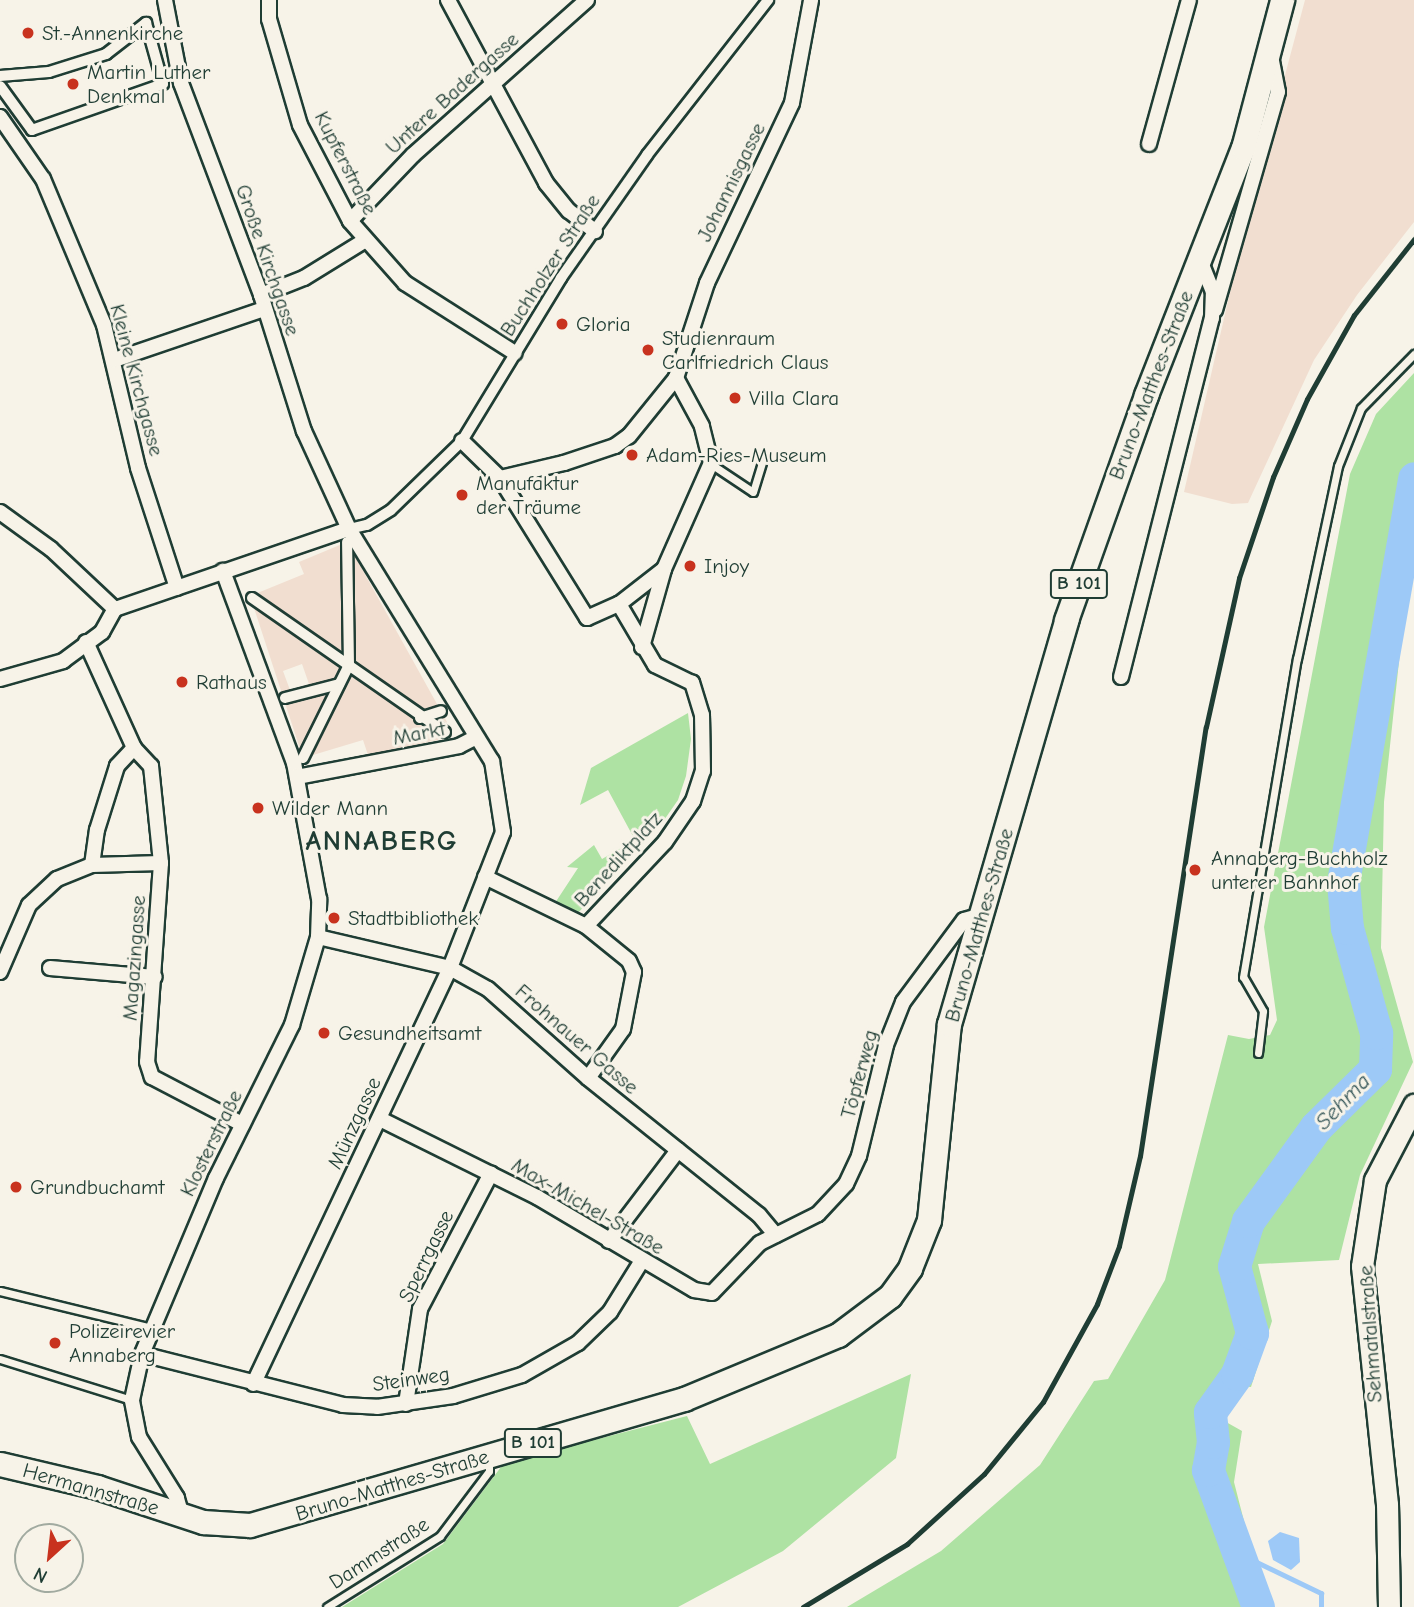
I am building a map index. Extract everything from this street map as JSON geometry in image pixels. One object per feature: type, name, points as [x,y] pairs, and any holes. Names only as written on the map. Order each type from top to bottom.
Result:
[{"type":"main road","name":"Bruno-Matthes-Straße","points":[[182,1516],[229,1525],[281,1519],[684,1399],[750,1375],[838,1335],[880,1305],[910,1268],[929,1220],[955,1025],[978,916],[1071,607],[1199,258],[1243,148],[1270,55],[1282,1]]},
{"type":"main road","name":"Sehmatalstraße","points":[[1389,1607],[1388,1518],[1362,1266],[1375,1180],[1414,1105]]},
{"type":"main road","name":"Hermannstraße","points":[[0,1464],[97,1487],[182,1516]]},
{"type":"street","name":"Große Kirchgasse","points":[[165,0],[181,83],[263,302],[304,431],[348,536]]},
{"type":"street","name":"Kupferstraße","points":[[269,0],[270,19],[300,125],[350,222],[364,241],[405,283],[516,353]]},
{"type":"street","points":[[448,0],[491,86],[546,183],[569,211],[595,231]]},
{"type":"street","name":"Untere Badergasse","points":[[350,222],[414,155],[587,0]]},
{"type":"street","name":"Buchholzer Straße","points":[[348,536],[391,510],[462,441],[516,353],[647,155],[768,0]]},
{"type":"street","name":"Johannisgasse","points":[[500,478],[615,446],[629,436],[676,378],[707,283],[792,103],[811,0]]},
{"type":"street","points":[[1149,144],[1189,0]]},
{"type":"street","points":[[0,76],[49,72],[106,54],[146,23],[163,84],[32,130],[0,86]]},
{"type":"street","points":[[1121,677],[1212,318],[1222,295],[1278,92],[1270,55]]},
{"type":"street","name":"Kleine Kirchgasse","points":[[0,117],[43,179],[114,360],[138,468],[177,588]]},
{"type":"street","points":[[114,360],[263,302],[364,241]]},
{"type":"street","points":[[1199,258],[1208,272],[1212,318]]},
{"type":"street","points":[[642,647],[664,569],[711,464],[702,426],[676,378]]},
{"type":"street","points":[[462,441],[500,478],[587,618],[619,604],[664,569]]},
{"type":"street","points":[[0,512],[51,549],[115,609]]},
{"type":"street","points":[[0,679],[63,661],[102,632],[115,609],[223,571],[348,536],[349,665],[303,758]]},
{"type":"street","name":"Markt","points":[[298,777],[459,746],[475,738],[348,536]]},
{"type":"street","points":[[223,571],[274,701],[298,777]]},
{"type":"street","name":"Markt","points":[[253,598],[420,718],[445,732]]},
{"type":"street","points":[[619,604],[642,647]]},
{"type":"street","name":"Magazingasse","points":[[86,642],[134,748],[151,765],[162,863],[156,977],[147,1062],[152,1077],[242,1124]]},
{"type":"street","name":"Benediktplatz","points":[[586,926],[665,842],[693,801],[702,771],[702,715],[692,683],[654,666],[642,647]]},
{"type":"street","points":[[285,698],[339,684]]},
{"type":"street","name":"Markt","points":[[420,718],[441,711]]},
{"type":"street","name":"Münzgasse","points":[[253,1384],[450,968],[503,832],[492,761],[475,738]]},
{"type":"street","points":[[92,864],[97,830],[117,766],[134,748]]},
{"type":"street","name":"Klosterstraße","points":[[182,1516],[177,1498],[139,1437],[132,1399],[142,1354],[152,1328],[242,1124],[292,1025],[318,937],[319,899],[298,777]]},
{"type":"street","points":[[0,971],[29,905],[57,880],[92,864],[162,863]]},
{"type":"street","points":[[485,877],[586,926],[629,961],[634,972],[623,1029],[588,1079]]},
{"type":"street","name":"Töpferweg","points":[[760,1243],[818,1214],[845,1184],[859,1156],[886,1045],[903,1002],[964,920],[978,916]]},
{"type":"street","name":"Frohnauer Gasse","points":[[318,937],[450,968],[488,989],[588,1079],[759,1214],[776,1235]]},
{"type":"street","points":[[50,968],[156,977]]},
{"type":"street","name":"Max-Michel-Straße","points":[[380,1119],[491,1173],[609,1241],[640,1262],[694,1290],[712,1293],[760,1243]]},
{"type":"street","points":[[609,1241],[678,1150]]},
{"type":"street","name":"Sperrgasse","points":[[406,1404],[420,1309],[491,1173]]},
{"type":"street","name":"Steinweg","points":[[142,1354],[343,1405],[406,1404],[453,1396],[549,1363],[610,1312],[640,1262]]},
{"type":"lane","points":[[1258,1053],[1263,1011],[1243,977],[1297,659],[1338,466],[1361,408],[1414,354]]},
{"type":"lane","points":[[711,464],[753,492],[762,462]]},
{"type":"lane","points":[[0,1291],[152,1328]]},
{"type":"lane","points":[[0,1359],[132,1399]]},
{"type":"lane","name":"Dammstraße","points":[[327,1607],[440,1536],[489,1471],[489,1455]]},
{"type":"shaded area","points":[[1305,0],[1414,0],[1414,222],[1357,295],[1314,360],[1248,503],[1232,504],[1184,492],[1249,210]]},
{"type":"shaded area","points":[[347,542],[447,722],[438,740],[368,755],[363,740],[303,758],[252,602],[255,594],[304,574],[299,562]],"holes":[[[302,664],[309,684],[290,690],[283,671]]]},
{"type":"green space","points":[[1414,373],[1414,570],[1406,596],[1384,802],[1381,948],[1413,1062],[1360,1175],[1339,1260],[1258,1264],[1272,1321],[1251,1387],[1216,1384],[1203,1409],[1242,1431],[1234,1482],[1266,1607],[847,1607],[941,1551],[1040,1465],[1094,1381],[1108,1379],[1165,1280],[1228,1035],[1249,1039],[1270,1035],[1277,1020],[1264,927],[1350,474],[1376,414]]},
{"type":"green space","points":[[688,713],[691,739],[686,776],[678,800],[662,823],[577,914],[555,903],[578,868],[567,867],[594,845],[602,859],[635,840],[608,790],[580,805],[591,768]]},
{"type":"green space","points":[[911,1374],[896,1458],[783,1551],[678,1607],[342,1607],[443,1544],[504,1463],[687,1416],[710,1464]]},
{"type":"water","points":[[1280,1532],[1299,1538],[1300,1562],[1291,1570],[1273,1560],[1268,1541]]},
{"type":"waterway","name":"Sehma","points":[[1258,1607],[1208,1470],[1213,1442],[1210,1412],[1237,1374],[1252,1333],[1234,1266],[1248,1221],[1316,1127],[1375,1069],[1376,1033],[1347,928],[1343,882],[1414,478]]},
{"type":"waterway","points":[[1242,1555],[1321,1593],[1321,1607]]},
{"type":"railway","points":[[803,1607],[907,1544],[984,1474],[1043,1402],[1097,1304],[1119,1246],[1140,1156],[1206,727],[1239,578],[1273,477],[1307,399],[1354,315],[1414,239]]},
{"type":"place","name":"St.-Annenkirche","points":[[28,33]]},
{"type":"place","name":"Martin Luther Denkmal","points":[[73,84]]},
{"type":"place","name":"Gloria","points":[[562,324]]},
{"type":"place","name":"Studienraum Carlfriedrich Claus","points":[[648,350]]},
{"type":"place","name":"Villa Clara","points":[[735,398]]},
{"type":"place","name":"Adam-Ries-Museum","points":[[632,455]]},
{"type":"place","name":"Manufaktur der Träume","points":[[462,495]]},
{"type":"place","name":"Injoy","points":[[690,566]]},
{"type":"place","name":"Rathaus","points":[[182,682]]},
{"type":"place","name":"Wilder Mann","points":[[258,808]]},
{"type":"place","name":"Annaberg-Buchholz unterer Bahnhof","points":[[1195,870]]},
{"type":"place","name":"Stadtbibliothek","points":[[334,918]]},
{"type":"place","name":"Gesundheitsamt","points":[[324,1033]]},
{"type":"place","name":"Grundbuchamt","points":[[16,1187]]},
{"type":"place","name":"Polizeirevier Annaberg","points":[[55,1343]]},
{"type":"district","name":"ANNABERG","points":[[382,841]]}]
